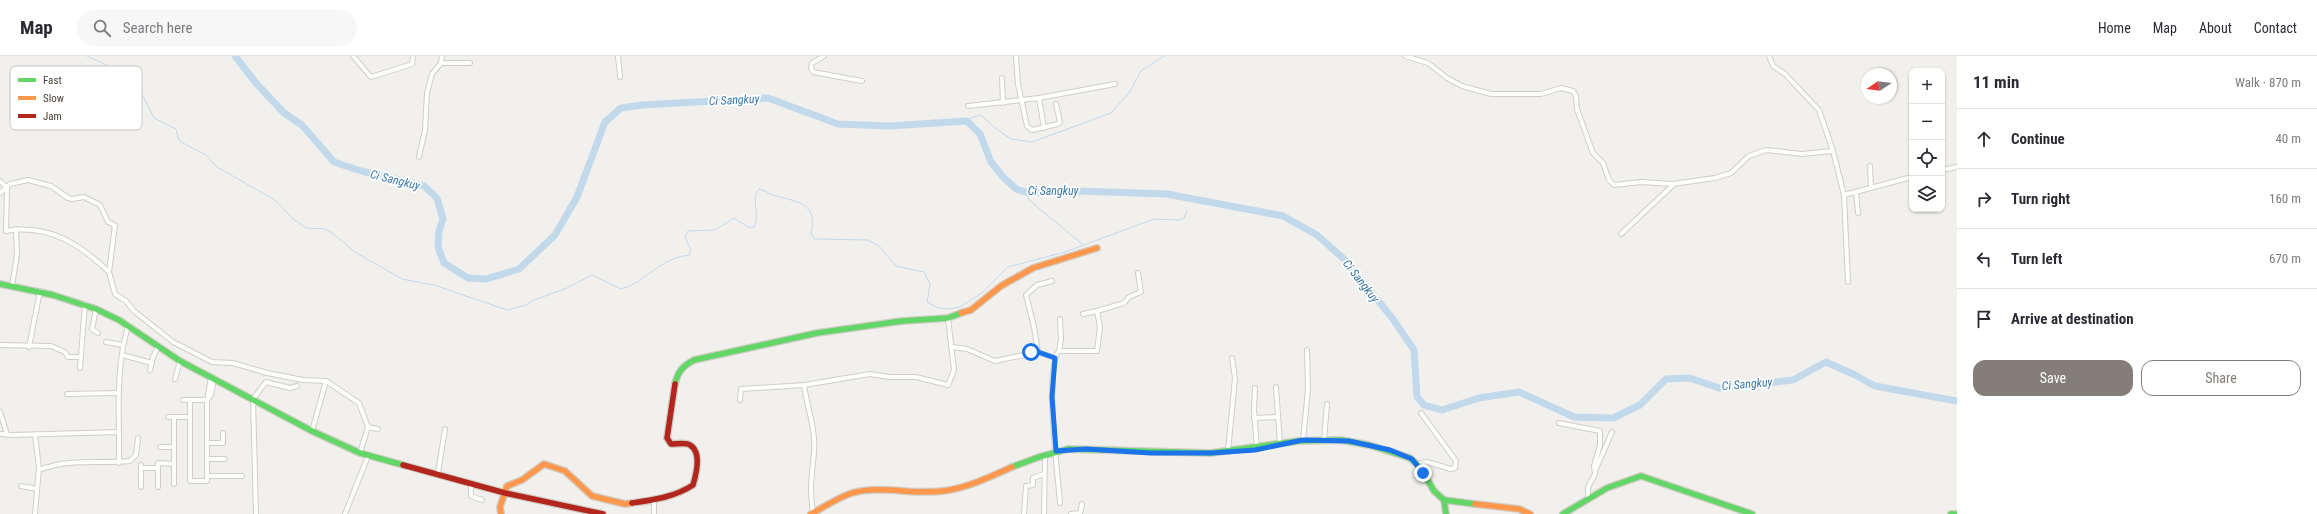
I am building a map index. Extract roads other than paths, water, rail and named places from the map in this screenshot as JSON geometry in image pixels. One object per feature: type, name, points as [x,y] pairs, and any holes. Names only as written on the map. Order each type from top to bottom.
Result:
[{"type":"street","points":[[353,56],[371,78],[412,64],[413,56]]},
{"type":"street","points":[[419,157],[425,130],[427,93],[432,74],[441,63],[442,56]]},
{"type":"street","points":[[618,56],[620,77]]},
{"type":"street","points":[[824,56],[812,63],[811,68],[814,72],[862,81]]},
{"type":"street","points":[[1016,56],[1027,126],[1032,130],[1052,127],[1060,122],[1056,104]]},
{"type":"street","points":[[1405,56],[1428,62],[1447,78],[1462,86],[1491,94],[1541,94],[1556,88],[1570,89],[1576,96],[1577,109],[1593,153],[1603,163],[1610,183],[1614,185],[1641,182],[1673,184],[1731,173],[1749,156],[1762,151],[1802,154],[1833,150]]},
{"type":"street","points":[[1769,56],[1773,66],[1785,74],[1819,110],[1833,150],[1844,195],[1848,282]]},
{"type":"street","points":[[441,63],[470,63]]},
{"type":"street","points":[[1002,78],[1003,103]]},
{"type":"street","points":[[968,106],[1022,101],[1115,84]]},
{"type":"street","points":[[1039,98],[1044,128]]},
{"type":"street","points":[[1870,166],[1871,187]]},
{"type":"street","points":[[1945,169],[1957,167]]},
{"type":"street","points":[[1844,195],[1909,178]]},
{"type":"street","points":[[0,193],[10,184],[28,180],[51,186],[68,198],[72,199],[84,197],[100,205],[108,222],[115,225],[109,272],[116,296],[126,300],[134,311],[160,333],[187,350],[212,362],[233,363],[267,373],[310,381],[326,381],[362,406],[368,428],[360,453]]},
{"type":"street","points":[[0,182],[7,188]]},
{"type":"street","points":[[1622,234],[1673,184]]},
{"type":"street","points":[[7,188],[6,231],[31,229],[56,233],[78,245],[109,272]]},
{"type":"street","points":[[1856,192],[1858,213]]},
{"type":"street","points":[[12,286],[17,255],[16,229]]},
{"type":"street","points":[[501,514],[500,507],[507,486],[522,480],[542,465],[548,464],[565,471],[592,496],[625,504],[654,500],[683,492],[692,485],[695,479],[697,456],[695,449],[689,444],[671,444],[667,433],[678,373],[694,360],[817,333],[902,321],[948,318],[971,310],[1002,286],[1033,268],[1097,248]]},
{"type":"street","points":[[1083,314],[1124,303],[1129,297],[1141,292],[1138,273]]},
{"type":"street","points":[[1038,352],[1034,327],[1026,295],[1037,285],[1052,281]]},
{"type":"street","points":[[0,284],[40,291],[96,308],[128,326],[180,361],[312,431],[360,453],[505,492],[602,514]]},
{"type":"street","points":[[29,347],[40,291]]},
{"type":"street","points":[[80,368],[85,304]]},
{"type":"street","points":[[96,308],[92,329],[98,334]]},
{"type":"street","points":[[1059,351],[1096,352],[1100,327],[1097,311]]},
{"type":"street","points":[[740,400],[741,389],[804,385],[870,374],[889,377],[916,377],[948,384],[954,370],[953,347],[948,318]]},
{"type":"street","points":[[1060,319],[1061,339],[1059,351],[1055,358],[1052,397],[1060,503]]},
{"type":"street","points":[[119,463],[118,393],[122,355],[128,326]]},
{"type":"street","points":[[106,342],[124,345]]},
{"type":"street","points":[[0,345],[29,347],[51,346],[65,352],[68,356],[80,357]]},
{"type":"street","points":[[150,370],[158,347]]},
{"type":"street","points":[[953,347],[967,349],[995,361],[1038,352],[1055,358]]},
{"type":"street","points":[[1303,440],[1308,389],[1307,350]]},
{"type":"street","points":[[122,355],[152,363]]},
{"type":"street","points":[[1228,452],[1235,378],[1232,358]]},
{"type":"street","points":[[175,379],[180,361]]},
{"type":"street","points":[[172,367],[178,368]]},
{"type":"street","points":[[190,400],[190,481],[207,481],[207,400],[211,395],[213,378]]},
{"type":"street","points":[[312,431],[326,381]]},
{"type":"street","points":[[256,514],[253,399],[266,382],[290,388],[297,386]]},
{"type":"street","points":[[804,385],[813,426],[814,452],[809,484],[812,514],[858,492],[953,490],[975,483],[1010,467],[1056,451],[1086,449],[1151,453],[1228,452],[1257,449],[1303,440],[1349,441],[1374,446],[1412,459],[1418,464],[1438,496],[1444,500],[1519,510],[1530,514]]},
{"type":"street","points":[[1276,386],[1280,444]]},
{"type":"street","points":[[1255,388],[1254,418],[1257,449]]},
{"type":"street","points":[[67,394],[118,393]]},
{"type":"street","points":[[183,400],[207,400]]},
{"type":"street","points":[[1324,440],[1327,404]]},
{"type":"street","points":[[0,412],[7,434]]},
{"type":"street","points":[[1418,464],[1427,462],[1451,469],[1455,468],[1456,461],[1421,413]]},
{"type":"street","points":[[168,417],[190,417]]},
{"type":"street","points":[[174,417],[174,484]]},
{"type":"street","points":[[1254,418],[1277,417]]},
{"type":"street","points":[[1559,423],[1600,431],[1600,445],[1594,466],[1596,472]]},
{"type":"street","points":[[368,428],[378,429]]},
{"type":"street","points":[[438,473],[445,429]]},
{"type":"street","points":[[0,434],[35,435],[119,432]]},
{"type":"street","points":[[1588,500],[1588,487],[1596,472],[1612,432]]},
{"type":"street","points":[[207,443],[223,443],[223,433]]},
{"type":"street","points":[[34,514],[39,470],[35,435]]},
{"type":"street","points":[[39,470],[54,464],[71,462],[130,462],[136,455],[138,438]]},
{"type":"street","points":[[160,447],[174,447]]},
{"type":"street","points":[[1044,514],[1045,455]]},
{"type":"street","points":[[345,514],[368,456]]},
{"type":"street","points":[[207,459],[225,459]]},
{"type":"street","points":[[158,487],[158,464],[174,464]]},
{"type":"street","points":[[141,487],[141,467],[158,468]]},
{"type":"street","points":[[1024,514],[1026,486],[1033,485],[1033,478],[1044,474]]},
{"type":"street","points":[[207,476],[242,476]]},
{"type":"street","points":[[1563,514],[1607,488],[1641,476],[1752,514]]},
{"type":"street","points":[[471,483],[471,496],[482,500]]},
{"type":"street","points":[[21,486],[37,489]]},
{"type":"street","points":[[654,500],[654,514]]},
{"type":"street","points":[[1444,500],[1446,514]]},
{"type":"street","points":[[1071,514],[1080,514],[1082,504]]},
{"type":"street","points":[[1951,514],[1957,514]]},
{"type":"waterway","points":[[87,56],[109,66]]},
{"type":"waterway","name":"Ci Sangkuy","points":[[235,56],[256,83],[284,113],[302,125],[334,162],[361,171],[424,186],[437,198],[443,219],[439,231],[438,247],[444,263],[468,278],[486,279],[519,269],[555,235],[577,197],[605,122],[621,108],[642,105],[768,98],[838,124],[889,126],[967,121],[980,134],[991,162],[1003,177],[1016,189],[1029,193],[1078,191],[1167,194],[1283,216],[1317,235],[1345,260],[1393,319],[1414,350],[1417,397],[1424,405],[1442,410],[1479,398],[1519,392],[1574,417],[1613,418],[1640,405],[1666,379],[1690,378],[1719,388],[1793,380],[1826,362],[1875,386],[1957,401]]},
{"type":"waterway","points":[[967,121],[973,117],[981,115],[994,127],[1011,139],[1032,142],[1111,113],[1129,93],[1141,71],[1164,56]]},
{"type":"waterway","points":[[142,96],[154,118],[176,129],[178,138],[181,142],[206,155],[217,167],[275,200],[292,218],[306,228],[325,229],[331,232],[355,252],[402,279],[434,285],[507,310],[526,305],[534,300],[567,288],[592,275],[621,289],[639,281],[661,265],[678,257],[689,255],[691,250],[685,237],[688,231],[715,230],[734,218],[750,228],[754,227],[756,223],[755,197],[759,189],[805,206],[812,216],[811,233],[814,239],[868,240],[879,246],[896,266],[924,272],[930,284],[927,302],[938,308],[948,309],[960,307],[982,293],[1008,267],[1065,252],[1154,219],[1180,220],[1184,218],[1187,211]]},
{"type":"waterway","points":[[1025,192],[1029,200],[1082,244]]}]
